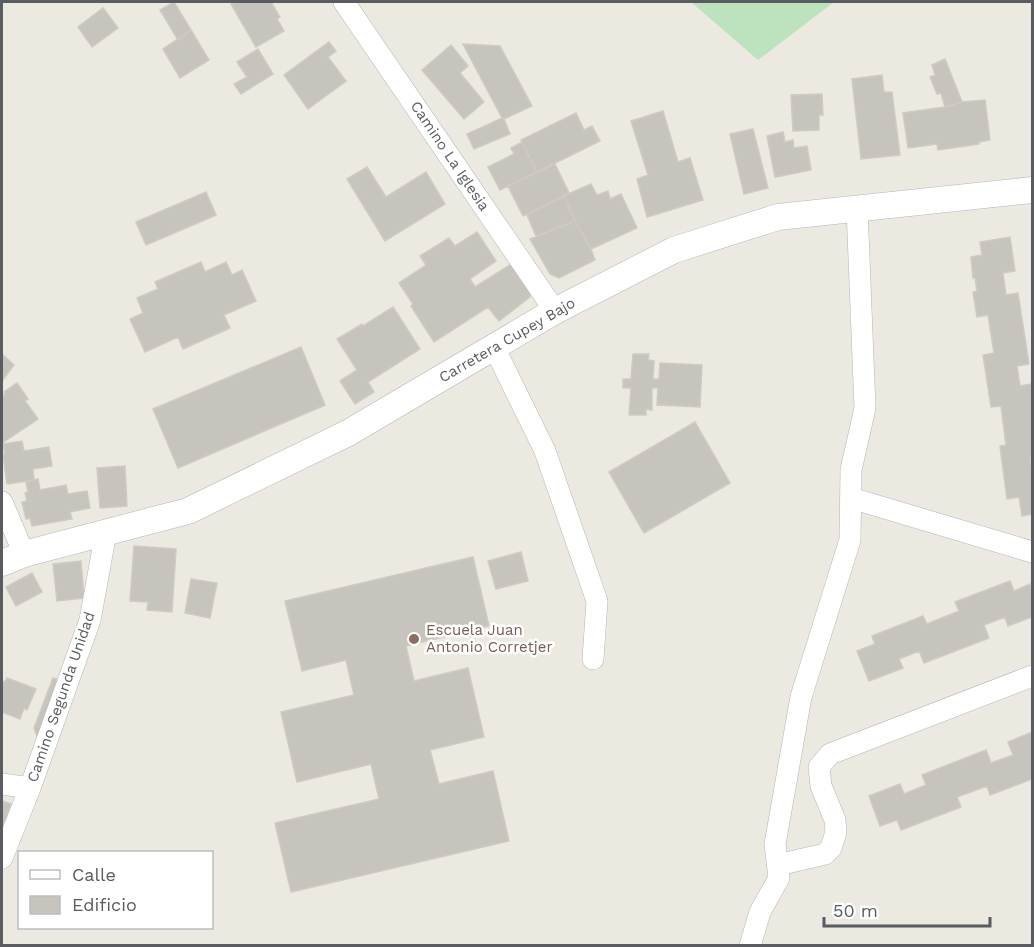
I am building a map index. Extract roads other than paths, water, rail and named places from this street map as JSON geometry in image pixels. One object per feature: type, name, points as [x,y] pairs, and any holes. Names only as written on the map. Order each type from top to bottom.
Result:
[{"type":"street","name":"Camino La Iglesia","points":[[344,2],[555,311]]},
{"type":"street","name":"Carretera Cupey Bajo","points":[[13,559],[188,511],[348,433],[555,311],[674,250],[778,217],[1032,190]]},
{"type":"street","points":[[750,945],[760,912],[779,878],[775,844],[801,697],[850,540],[851,470],[865,408],[857,208]]},
{"type":"street","points":[[494,347],[545,451],[597,601],[593,659]]},
{"type":"street","points":[[851,498],[1032,552]]},
{"type":"street","points":[[2,502],[13,559]]},
{"type":"street","name":"Camino Segunda Unidad","points":[[2,858],[30,788],[90,620],[106,532]]},
{"type":"street","points":[[778,865],[825,854],[831,848],[836,832],[835,820],[821,786],[819,766],[830,754],[1032,676]]},
{"type":"street","points":[[2,784],[30,788]]},
{"type":"place","name":"Escuela Juan Antonio Corretjer","points":[[414,639]]}]
